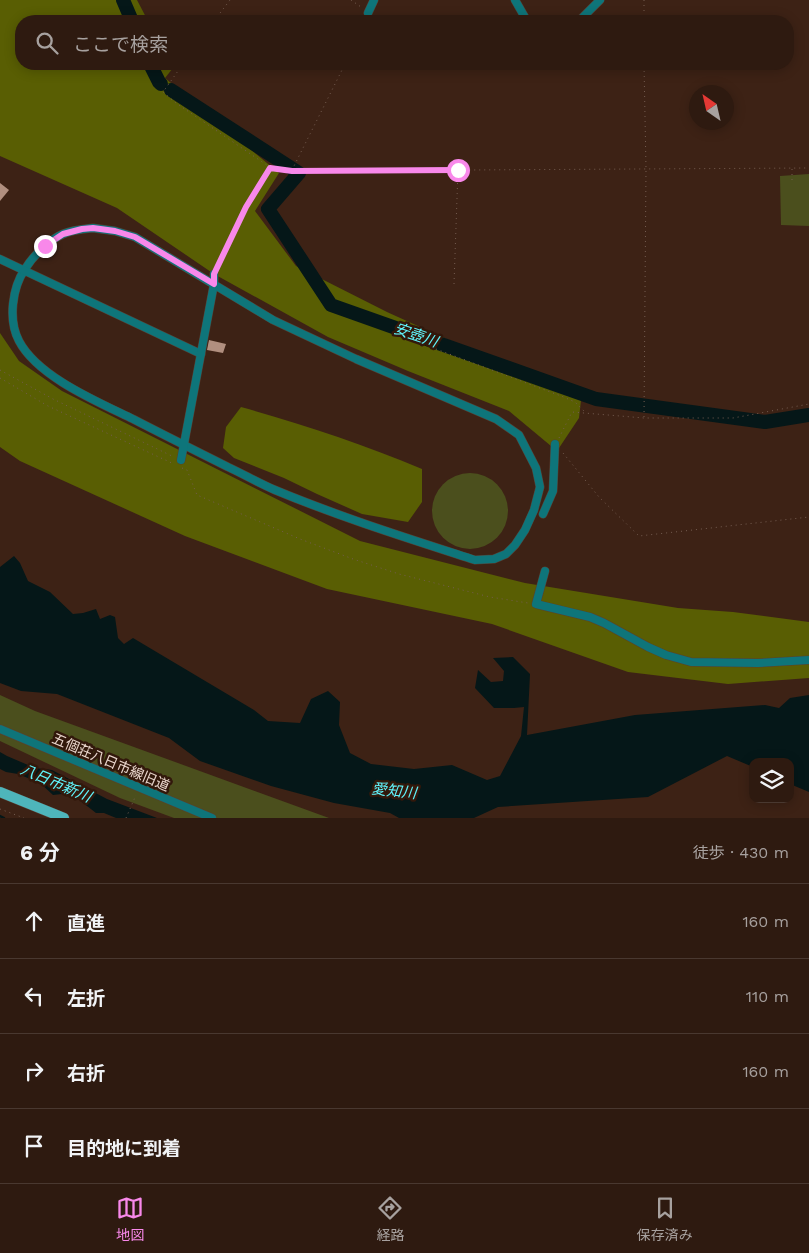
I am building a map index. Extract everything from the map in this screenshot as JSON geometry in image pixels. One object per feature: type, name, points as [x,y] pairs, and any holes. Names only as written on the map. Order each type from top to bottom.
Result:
[{"type":"main road","points":[[0,792],[64,818]]},
{"type":"street","points":[[368,13],[374,0]]},
{"type":"street","points":[[515,0],[524,15]]},
{"type":"street","points":[[585,15],[600,0]]},
{"type":"street","points":[[93,228],[115,231],[135,237],[214,284],[281,324],[356,359],[496,419],[519,435],[536,468],[540,487],[526,530],[515,545],[506,554],[494,558],[475,560],[361,523],[273,489],[83,394],[51,375],[30,357],[18,341],[13,322],[16,288],[24,270],[34,256],[63,234],[82,229],[93,228]]},
{"type":"street","points":[[0,260],[201,354]]},
{"type":"street","points":[[181,460],[214,284],[214,274]]},
{"type":"street","points":[[542,514],[552,490],[555,444]]},
{"type":"street","points":[[545,571],[536,604],[604,622],[666,655],[691,662],[758,663],[809,660]]},
{"type":"street","name":"五個荘八日市線旧道","points":[[0,729],[212,818]]},
{"type":"path","points":[[219,15],[230,0]]},
{"type":"path","points":[[351,0],[368,13]]},
{"type":"path","points":[[644,0],[644,15]]},
{"type":"path","points":[[179,70],[163,92],[270,168],[292,171],[809,168]]},
{"type":"path","points":[[292,171],[342,70]]},
{"type":"path","points":[[644,70],[646,169],[644,418]]},
{"type":"path","points":[[214,274],[246,207],[270,168]]},
{"type":"path","points":[[792,168],[792,180]]},
{"type":"path","points":[[454,284],[458,170]]},
{"type":"path","points":[[436,349],[568,398],[575,402],[586,414]]},
{"type":"path","points":[[0,370],[53,399],[181,460]]},
{"type":"path","points":[[0,378],[48,406],[187,470],[197,495],[244,516],[353,559],[399,574],[490,597],[536,604]]},
{"type":"path","points":[[809,404],[733,418],[644,418],[572,412],[555,444],[599,497],[639,536],[809,518]]},
{"type":"path","points":[[126,818],[139,788]]},
{"type":"path","points":[[0,809],[24,818]]},
{"type":"green space","points":[[809,174],[809,226],[781,225],[780,176]]},
{"type":"green space","points":[[470,473],[485,476],[497,484],[505,496],[508,511],[505,526],[497,538],[485,546],[470,549],[455,546],[443,538],[435,526],[432,511],[435,496],[443,484],[455,476]]},
{"type":"green space","points":[[0,695],[35,711],[329,818],[174,818],[120,798],[0,741]]},
{"type":"shaded area","points":[[0,0],[137,0],[145,15],[15,15],[15,70],[171,70],[165,78],[279,173],[255,211],[296,266],[387,312],[581,400],[579,418],[557,451],[509,411],[328,337],[214,274],[117,208],[0,156]]},
{"type":"shaded area","points":[[0,333],[19,361],[62,391],[360,541],[525,583],[678,608],[733,612],[809,622],[809,678],[728,684],[628,672],[492,624],[327,589],[185,536],[20,461],[0,447]]},
{"type":"shaded area","points":[[241,407],[332,435],[422,469],[422,502],[408,522],[362,514],[284,478],[234,458],[223,448],[226,427]]},
{"type":"water","name":"愛知川","points":[[14,556],[20,563],[28,581],[50,592],[73,614],[96,609],[100,619],[110,615],[115,617],[118,638],[124,644],[133,638],[254,710],[268,721],[300,723],[311,699],[328,691],[340,702],[339,725],[350,753],[371,764],[414,769],[452,765],[487,780],[500,776],[521,736],[524,707],[494,708],[475,688],[478,670],[491,682],[503,681],[504,671],[493,658],[513,657],[530,674],[527,735],[635,715],[765,705],[779,708],[790,698],[809,695],[809,792],[794,786],[794,758],[749,758],[749,765],[727,756],[648,797],[498,807],[474,818],[399,818],[390,813],[334,803],[271,786],[200,761],[169,738],[57,694],[21,691],[0,683],[0,567]]},
{"type":"water","name":"八日市新川","points":[[0,752],[35,768],[52,770],[107,799],[157,818],[116,818],[104,813],[96,813],[78,799],[62,794],[53,795],[40,783],[0,769]]},
{"type":"building","points":[[0,183],[9,190],[0,201]]},
{"type":"building","points":[[209,340],[226,344],[223,353],[207,350]]},
{"type":"waterway","name":"安壺川","points":[[123,0],[129,15]]},
{"type":"waterway","name":"安壺川","points":[[153,70],[161,84]]},
{"type":"waterway","name":"安壺川","points":[[171,90],[299,173],[268,209],[331,305],[596,399],[765,422],[809,415]]},
{"type":"waterway","points":[[0,816],[4,818]]},
{"type":"route","points":[[45,246],[63,234],[82,229],[93,228],[115,231],[135,237],[214,284],[214,274],[246,207],[270,168],[292,171],[458,170]]}]
